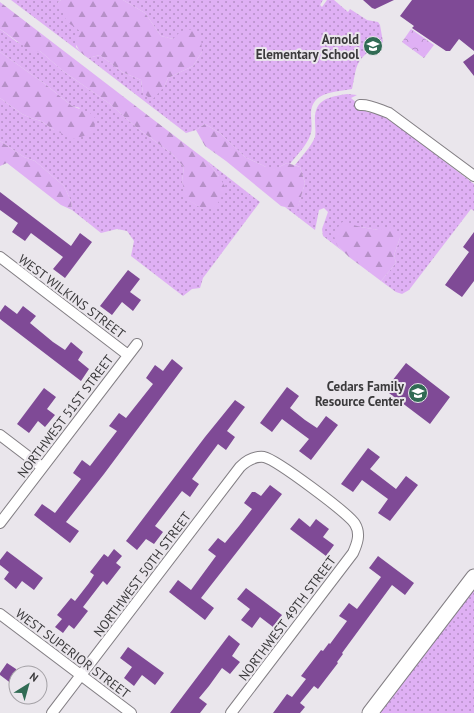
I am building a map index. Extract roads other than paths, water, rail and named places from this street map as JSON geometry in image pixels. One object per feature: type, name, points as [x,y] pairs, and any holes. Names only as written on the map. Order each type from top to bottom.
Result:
[{"type":"main road","points":[[370,713],[474,577]]},
{"type":"street","points":[[360,105],[379,109],[389,114],[474,176]]},
{"type":"street","name":"WEST WILKINS STREET","points":[[0,258],[128,355]]},
{"type":"street","name":"NORTHWEST 51ST STREET","points":[[0,523],[137,344]]},
{"type":"street","points":[[0,435],[42,467]]},
{"type":"street","name":"NORTHWEST 49TH STREET","points":[[231,713],[353,553],[358,543],[355,524],[348,516],[282,466],[271,459],[258,457]]},
{"type":"street","name":"NORTHWEST 50TH STREET","points":[[52,713],[240,467],[250,459],[258,457]]},
{"type":"street","name":"WEST SUPERIOR STREET","points":[[0,614],[131,713]]},
{"type":"place","name":"Arnold Elementary School","points":[[373,46]]},
{"type":"place","name":"Cedars Family Resource Center","points":[[418,393]]}]
